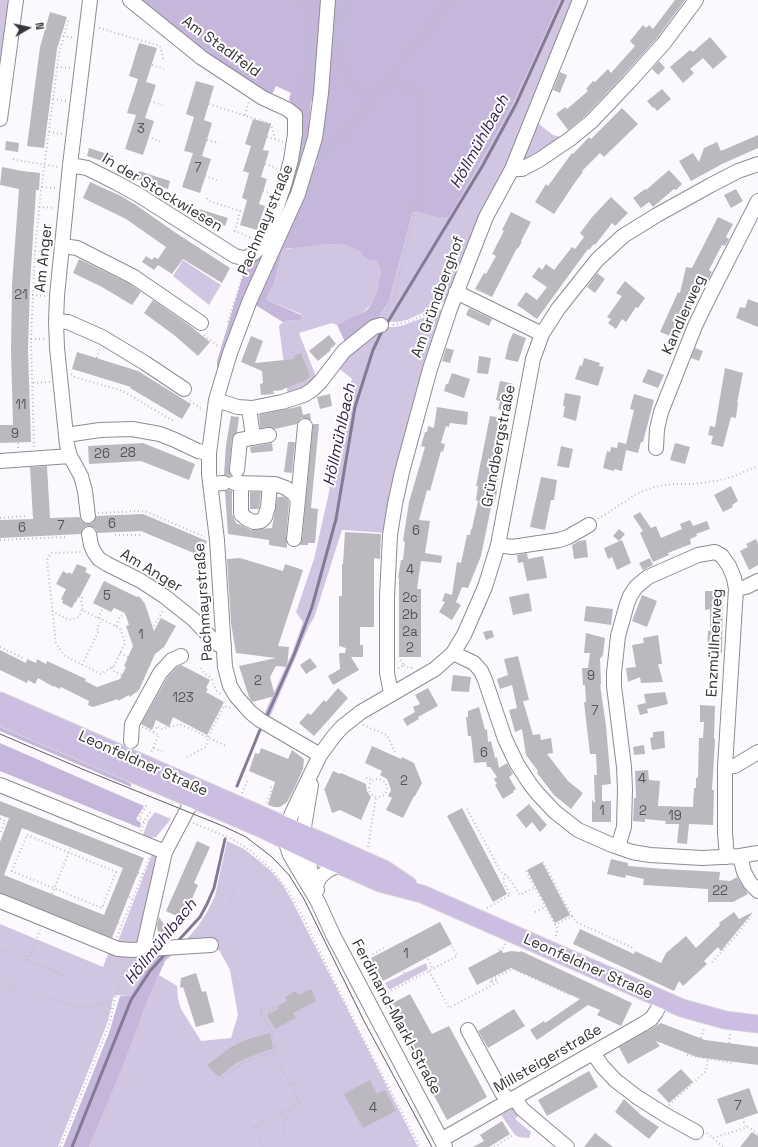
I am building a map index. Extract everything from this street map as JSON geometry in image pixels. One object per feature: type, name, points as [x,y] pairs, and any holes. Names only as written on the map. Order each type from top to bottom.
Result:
[{"type":"main road","name":"Leonfeldner Straße","points":[[0,701],[304,841],[384,869],[422,894]]},
{"type":"main road","name":"Leonfeldner Straße","points":[[0,716],[193,799],[286,833]]},
{"type":"main road","name":"Leonfeldner Straße","points":[[304,841],[340,865],[380,883],[422,894],[662,1000],[682,1008],[718,1018],[758,1024]]},
{"type":"street","points":[[0,118],[16,0]]},
{"type":"street","name":"Am Anger","points":[[90,0],[70,165],[57,296],[56,321],[57,348],[66,435],[70,456],[81,476],[91,514]]},
{"type":"street","name":"Am Stadlfeld","points":[[130,0],[202,58],[263,98],[287,109],[295,115]]},
{"type":"street","name":"Pachmayrstraße","points":[[320,755],[265,722],[244,706],[230,686],[225,667],[217,540],[229,481],[209,453],[216,400],[238,327],[298,194],[308,162],[318,122],[328,0]]},
{"type":"street","name":"Am Gründberghof","points":[[393,693],[390,688],[387,673],[388,571],[393,515],[402,472],[439,341],[456,292],[486,217],[512,169],[580,0]]},
{"type":"street","points":[[512,169],[522,169],[539,160],[570,139],[592,120],[664,43],[696,0]]},
{"type":"street","points":[[262,242],[287,176],[294,140],[295,115]]},
{"type":"street","name":"Gründbergstraße","points":[[286,833],[293,811],[320,755],[342,727],[361,712],[435,669],[453,653],[464,635],[492,568],[498,546],[533,359],[542,334],[558,309],[594,263],[623,236],[711,185],[738,171],[758,164]]},
{"type":"street","name":"In der Stockwiesen","points":[[70,165],[87,168],[137,194],[235,256],[242,258],[248,257],[254,253],[262,242]]},
{"type":"street","name":"Kandlerweg","points":[[656,448],[657,429],[661,412],[697,323],[709,296],[758,201]]},
{"type":"street","points":[[62,246],[77,248],[134,277],[203,329]]},
{"type":"street","points":[[456,292],[542,334]]},
{"type":"street","points":[[56,321],[68,322],[102,338],[145,363],[187,395]]},
{"type":"street","points":[[216,400],[238,407],[249,408],[287,401],[308,393],[321,381],[344,351],[384,325]]},
{"type":"street","points":[[249,408],[253,437]]},
{"type":"street","points":[[294,539],[304,426]]},
{"type":"street","points":[[66,435],[100,430],[132,429],[160,434],[198,451],[209,453]]},
{"type":"street","points":[[269,435],[240,440],[229,481],[242,514],[246,519],[254,522],[261,521],[265,517],[273,484]]},
{"type":"street","points":[[0,461],[70,456]]},
{"type":"street","points":[[273,484],[295,477],[301,468]]},
{"type":"street","points":[[229,481],[273,484],[286,488],[294,494],[298,500]]},
{"type":"street","points":[[498,546],[512,547],[559,540],[568,537],[589,525]]},
{"type":"street","name":"Am Anger","points":[[89,534],[94,552],[100,559],[164,596],[193,619],[215,642],[220,645],[224,645]]},
{"type":"street","name":"Enzmüllnerweg","points":[[618,847],[624,827],[625,784],[614,686],[614,673],[620,630],[630,596],[639,584],[655,574],[698,555],[715,552],[722,556],[729,566],[734,578],[736,589],[725,767],[734,856],[750,884],[758,891]]},
{"type":"street","points":[[736,589],[746,587],[758,581]]},
{"type":"street","points":[[453,653],[474,663],[481,671],[511,752],[524,774],[538,794],[555,812],[578,830],[601,841],[632,852],[650,855],[699,858],[758,853]]},
{"type":"street","points":[[132,741],[132,724],[160,673],[172,660],[181,656]]},
{"type":"street","points":[[725,767],[736,766],[758,752]]},
{"type":"street","name":"Gründbergstraße","points":[[304,841],[309,795],[314,770]]},
{"type":"street","points":[[0,785],[158,852]]},
{"type":"street","name":"Leonfeldner Straße","points":[[137,950],[158,852],[193,799]]},
{"type":"street","name":"Ferdinand-Markl-Straße","points":[[286,833],[290,855],[318,902],[443,1143]]},
{"type":"street","name":"Ferdinand-Markl-Straße","points":[[304,841],[316,885],[318,902]]},
{"type":"street","points":[[316,885],[320,877],[328,870],[340,865]]},
{"type":"street","points":[[0,901],[113,947],[124,950],[211,945]]},
{"type":"street","name":"Millsteigerstraße","points":[[443,1143],[512,1099],[651,1019],[662,1000]]},
{"type":"street","points":[[468,1030],[478,1046],[502,1093],[512,1099],[568,1147]]},
{"type":"street","points":[[593,1053],[602,1066],[615,1080],[667,1116],[696,1132]]},
{"type":"path","points":[[302,0],[309,10]]},
{"type":"path","points":[[295,115],[302,100],[310,0]]},
{"type":"path","points":[[337,26],[347,0]]},
{"type":"path","points":[[308,162],[318,160],[343,137],[408,53],[452,0]]},
{"type":"path","points":[[34,453],[31,339],[35,251],[44,165],[57,67],[63,36],[69,18]]},
{"type":"path","points":[[104,29],[160,46],[164,62]]},
{"type":"path","points":[[63,36],[80,39]]},
{"type":"path","points":[[336,38],[346,74],[353,85],[367,95],[376,94]]},
{"type":"path","points":[[152,65],[164,69]]},
{"type":"path","points":[[57,67],[68,68]]},
{"type":"path","points":[[381,89],[390,87],[404,87],[414,89],[418,93],[420,109],[421,166],[417,202],[395,292],[384,325],[411,321],[441,306],[451,306]]},
{"type":"path","points":[[53,99],[62,100]]},
{"type":"path","points":[[150,101],[162,105]]},
{"type":"path","points":[[209,104],[271,124],[275,139],[267,137]]},
{"type":"path","points":[[246,115],[247,104]]},
{"type":"path","points":[[48,132],[59,133]]},
{"type":"path","points":[[148,137],[160,141]]},
{"type":"path","points":[[207,140],[220,143]]},
{"type":"path","points":[[13,158],[16,160],[53,166]]},
{"type":"path","points":[[265,164],[271,165]]},
{"type":"path","points":[[205,176],[217,180]]},
{"type":"path","points":[[42,187],[54,188]]},
{"type":"path","points":[[263,191],[268,193]]},
{"type":"path","points":[[207,198],[209,201],[240,211],[235,232],[262,242]]},
{"type":"path","points":[[39,207],[50,208]]},
{"type":"path","points":[[35,251],[50,253]]},
{"type":"path","points":[[227,327],[247,264]]},
{"type":"path","points":[[32,295],[46,296]]},
{"type":"path","points":[[203,329],[220,348],[222,341]]},
{"type":"path","points":[[31,339],[46,339]]},
{"type":"path","points":[[75,377],[123,391],[175,422]]},
{"type":"path","points":[[32,382],[48,382]]},
{"type":"path","points":[[187,395],[205,411]]},
{"type":"path","points":[[589,525],[645,490],[663,485],[716,481],[732,477],[758,466]]},
{"type":"path","points":[[91,514],[141,511],[147,512],[211,539]]},
{"type":"path","points":[[0,518],[26,516]]},
{"type":"path","points":[[115,535],[143,535]]},
{"type":"path","points":[[0,540],[65,537]]},
{"type":"path","points":[[81,552],[51,553],[47,560],[56,644],[65,656],[101,674],[114,666],[125,644],[120,628],[82,610]]},
{"type":"path","points":[[52,611],[69,620],[79,616],[83,608],[80,600],[82,597]]},
{"type":"path","points":[[98,618],[103,608]]},
{"type":"path","points":[[154,626],[163,610]]},
{"type":"path","points":[[116,626],[120,616],[126,614]]},
{"type":"path","points":[[82,665],[99,630],[97,628],[102,619]]},
{"type":"path","points":[[0,647],[25,659]]},
{"type":"path","points":[[120,653],[128,657]]},
{"type":"path","points":[[112,667],[114,671],[122,675]]},
{"type":"path","points":[[201,668],[204,673],[211,678],[217,691],[224,697]]},
{"type":"path","points":[[187,757],[206,747],[208,738],[225,706],[225,702]]},
{"type":"path","points":[[154,732],[157,726],[162,729],[180,724],[226,746]]},
{"type":"path","points":[[132,741],[139,725],[159,735],[150,753]]},
{"type":"path","points":[[362,725],[387,735],[395,752]]},
{"type":"path","points":[[153,748],[162,751]]},
{"type":"path","points":[[366,778],[372,780],[375,778],[383,780],[387,787],[384,794],[380,797],[376,797],[368,790],[369,784],[372,780]]},
{"type":"path","points":[[240,798],[248,779]]},
{"type":"path","points":[[267,803],[272,791],[271,786]]},
{"type":"path","points":[[367,851],[376,797]]},
{"type":"path","points":[[148,804],[139,818],[145,821],[152,810]]},
{"type":"path","points":[[467,809],[500,872],[505,874],[511,881],[520,896],[535,887]]},
{"type":"path","points":[[0,819],[5,821],[0,834]]},
{"type":"path","points":[[192,822],[230,838],[251,851],[273,871],[289,892],[359,1032],[420,1147]]},
{"type":"path","points":[[27,835],[69,852],[116,872],[102,908],[12,871],[27,835]]},
{"type":"path","points":[[52,894],[71,847]]},
{"type":"path","points":[[113,947],[143,874],[158,852]]},
{"type":"path","points":[[543,862],[576,922],[633,948]]},
{"type":"path","points":[[526,871],[555,925],[557,932],[555,940]]},
{"type":"path","points":[[138,873],[143,874]]},
{"type":"path","points":[[486,909],[510,895],[503,881],[505,874]]},
{"type":"path","points":[[229,902],[238,875]]},
{"type":"path","points":[[535,912],[545,907]]},
{"type":"path","points":[[555,925],[572,916]]},
{"type":"path","points":[[712,962],[736,936],[751,916]]},
{"type":"path","points":[[28,960],[45,919]]},
{"type":"path","points":[[118,923],[122,924]]},
{"type":"path","points":[[500,950],[503,948],[505,943]]},
{"type":"path","points":[[384,948],[368,957],[387,993],[457,956],[452,946]]},
{"type":"path","points":[[0,949],[68,977]]},
{"type":"path","points":[[60,1147],[113,1011],[116,993],[122,973],[137,950]]},
{"type":"path","points":[[428,959],[433,969]]},
{"type":"path","points":[[429,971],[449,1008],[498,982],[496,980],[491,982],[490,980],[512,969],[568,993]]},
{"type":"path","points":[[404,972],[409,981]]},
{"type":"path","points":[[0,983],[52,1000],[83,1008],[104,1002],[116,993]]},
{"type":"path","points":[[104,1002],[109,1004],[113,1011]]},
{"type":"path","points":[[386,1008],[394,1004]]},
{"type":"path","points":[[250,1129],[300,1103],[273,1052],[275,1049],[271,1031],[261,1011],[274,1005],[274,1008],[268,1012],[269,1014],[276,1010]]},
{"type":"path","points":[[701,1038],[704,1029]]},
{"type":"path","points":[[729,1043],[730,1034]]},
{"type":"path","points":[[405,1046],[414,1041]]},
{"type":"path","points":[[222,1078],[243,1063],[253,1058],[273,1052]]},
{"type":"path","points":[[687,1055],[708,1060],[732,1063]]},
{"type":"path","points":[[665,1108],[706,1071],[708,1060]]},
{"type":"path","points":[[290,1085],[304,1078]]},
{"type":"path","points":[[284,1111],[285,1140]]},
{"type":"path","points":[[742,1118],[746,1127]]},
{"type":"path","points":[[713,1138],[748,1126],[758,1134]]},
{"type":"path","points":[[254,1127],[263,1147]]},
{"type":"path","points":[[696,1132],[705,1132],[723,1147]]},
{"type":"path","points":[[494,1147],[513,1135]]},
{"type":"shaded area","points":[[0,0],[10,0],[0,69]]},
{"type":"shaded area","points":[[134,0],[560,0],[512,105],[449,217],[435,217],[413,211],[389,301],[378,319],[346,344],[337,325],[367,310],[371,305],[377,291],[381,271],[376,260],[369,260],[360,252],[345,245],[329,244],[283,249],[274,284],[266,298],[267,300],[301,315],[302,319],[298,321],[290,320],[283,322],[252,303],[312,170],[316,165],[317,157],[314,154],[322,101],[311,101],[308,142],[303,164],[217,377],[217,361],[243,275],[250,261],[258,255],[299,112],[296,106],[291,103],[289,99],[291,93],[276,86],[271,96],[263,94]]},
{"type":"shaded area","points":[[560,0],[577,0],[452,296],[439,305],[407,320],[397,322],[378,319],[389,301],[413,211],[435,217],[449,217],[512,105]]},
{"type":"shaded area","points":[[536,118],[539,124],[553,135],[561,137],[567,136],[525,162],[522,160]]},
{"type":"shaded area","points":[[329,244],[345,245],[360,252],[364,257],[376,260],[381,271],[377,291],[371,305],[362,313],[337,325],[332,323],[299,333],[317,379],[288,397],[279,326],[283,322],[290,320],[298,321],[302,319],[301,314],[267,300],[266,298],[274,284],[283,249]]},
{"type":"shaded area","points":[[183,260],[221,285],[209,305],[173,276]]},
{"type":"shaded area","points":[[442,309],[446,310],[387,533],[342,530],[314,618],[309,626],[270,717],[264,714],[292,653],[303,622],[296,612],[314,559],[329,492],[338,432],[352,379],[336,366],[381,327],[395,327],[404,325]]},
{"type":"shaded area","points":[[0,723],[121,777],[131,784],[131,787],[0,731]]},
{"type":"shaded area","points":[[0,743],[144,806],[136,819],[141,823],[140,828],[0,771]]},
{"type":"shaded area","points":[[155,812],[171,819],[156,837],[151,838],[143,835],[148,821]]},
{"type":"shaded area","points":[[227,841],[244,849],[272,872],[282,884],[418,1147],[89,1147],[159,975],[177,986],[178,999],[181,1009],[201,1041],[231,1038],[238,1015],[230,970],[219,950],[210,951],[186,940],[198,926],[215,896]]},
{"type":"shaded area","points":[[153,852],[157,858],[138,940],[134,945],[116,946]]},
{"type":"shaded area","points":[[0,924],[103,967],[110,949],[158,955],[144,972],[130,996],[114,995],[108,1021],[58,1147],[0,1147]]},
{"type":"shaded area","points":[[173,954],[165,961],[89,1147],[63,1147],[109,1033],[120,996],[130,996],[144,972],[158,955]]},
{"type":"shaded area","points":[[426,963],[428,969],[389,990],[385,983]]},
{"type":"shaded area","points":[[513,1108],[520,1114],[515,1119],[531,1132],[529,1138],[515,1135],[501,1115]]},
{"type":"building","points":[[675,0],[685,0],[657,38],[586,115],[568,130],[556,114],[565,107],[567,109],[588,91],[586,89],[593,81],[595,82],[608,69],[611,73],[635,46],[630,41],[643,25],[646,28],[649,25],[653,29]]},
{"type":"building","points":[[50,12],[67,17],[57,49],[44,148],[27,146],[40,47]]},
{"type":"building","points":[[710,37],[727,57],[713,69],[703,58],[690,69],[694,73],[683,83],[670,67],[690,50],[693,52]]},
{"type":"building","points":[[139,43],[157,48],[146,82],[156,85],[145,118],[154,121],[143,155],[125,149],[136,115],[127,113],[138,79],[129,76]]},
{"type":"building","points":[[659,61],[665,68],[658,75],[652,69]]},
{"type":"building","points":[[560,72],[567,75],[560,93],[553,90]]},
{"type":"building","points":[[196,81],[214,86],[204,120],[212,123],[202,156],[211,159],[200,193],[182,187],[193,153],[184,151],[194,117],[186,114]]},
{"type":"building","points":[[662,89],[671,99],[657,111],[647,101]]},
{"type":"building","points":[[622,108],[638,124],[604,157],[600,153],[582,171],[583,172],[554,214],[535,202],[546,184],[548,186],[572,153],[573,154],[589,137],[591,139]]},
{"type":"building","points":[[253,119],[271,124],[263,150],[269,151],[261,177],[267,179],[259,204],[265,206],[257,230],[240,225],[247,200],[242,198],[249,173],[243,171],[251,146],[245,144]]},
{"type":"building","points":[[758,135],[758,148],[722,164],[691,181],[679,161],[693,153],[699,162],[704,148],[717,142],[721,151]]},
{"type":"building","points":[[6,141],[19,143],[18,152],[5,150]]},
{"type":"building","points":[[89,148],[114,156],[111,164],[87,156]]},
{"type":"building","points":[[2,167],[40,173],[39,190],[36,190],[30,284],[28,350],[31,442],[0,443],[0,425],[13,425],[11,351],[12,284],[19,189],[0,185]]},
{"type":"building","points":[[669,170],[682,184],[653,207],[649,202],[641,208],[633,198],[645,189],[646,190]]},
{"type":"building","points":[[139,171],[170,181],[168,189],[136,179]]},
{"type":"building","points":[[90,182],[121,196],[136,205],[230,268],[222,283],[183,259],[172,274],[158,265],[154,270],[142,262],[146,256],[152,260],[154,257],[158,259],[166,247],[126,219],[83,198]]},
{"type":"building","points":[[736,189],[743,201],[731,208],[724,195]]},
{"type":"building","points":[[611,197],[628,213],[615,226],[612,223],[595,245],[594,244],[589,250],[588,249],[537,319],[517,305],[526,292],[537,300],[547,287],[532,277],[539,267],[542,270],[546,264],[554,270],[572,247],[575,249],[584,237],[580,233],[593,216]]},
{"type":"building","points":[[196,208],[228,218],[225,226],[193,216]]},
{"type":"building","points":[[511,212],[531,222],[492,297],[475,289],[484,273],[486,274],[496,256],[492,254],[504,231],[502,230]]},
{"type":"building","points":[[718,217],[733,224],[726,237],[729,239],[725,246],[722,245],[709,270],[712,272],[708,280],[703,277],[701,289],[699,288],[678,339],[660,332],[678,292],[680,293],[686,267],[692,268]]},
{"type":"building","points":[[79,259],[130,284],[141,292],[132,305],[102,287],[73,273]]},
{"type":"building","points":[[597,273],[605,279],[595,293],[587,287]]},
{"type":"building","points":[[625,281],[645,298],[638,308],[636,307],[626,322],[622,319],[616,329],[608,323],[611,319],[607,317],[622,296],[616,293]]},
{"type":"building","points":[[748,299],[758,303],[758,327],[736,318],[740,307],[745,308]]},
{"type":"building","points":[[153,300],[189,325],[210,342],[198,356],[174,335],[144,313]]},
{"type":"building","points":[[469,308],[492,319],[489,326],[466,315]]},
{"type":"building","points":[[513,333],[526,338],[518,362],[505,359]]},
{"type":"building","points":[[329,335],[336,344],[318,361],[309,351]]},
{"type":"building","points":[[251,336],[263,341],[255,363],[294,359],[294,356],[301,353],[310,376],[304,381],[283,390],[273,391],[274,394],[261,395],[260,384],[263,383],[262,371],[241,362]]},
{"type":"building","points":[[446,348],[454,350],[450,363],[442,361]]},
{"type":"building","points":[[695,348],[703,351],[699,361],[691,358]]},
{"type":"building","points":[[77,352],[138,371],[191,404],[182,419],[130,388],[131,387],[72,369]]},
{"type":"building","points":[[479,356],[491,358],[488,374],[477,373]]},
{"type":"building","points":[[584,358],[600,363],[599,366],[604,367],[598,386],[575,379],[580,365],[582,366]]},
{"type":"building","points":[[725,368],[743,373],[737,403],[736,418],[731,417],[723,447],[711,444],[713,436],[708,435],[710,426],[715,427]]},
{"type":"building","points":[[648,369],[664,375],[658,388],[642,382]]},
{"type":"building","points":[[452,373],[470,379],[464,398],[444,391]]},
{"type":"building","points":[[500,381],[514,384],[507,412],[498,409],[500,401],[496,400]]},
{"type":"building","points":[[565,393],[581,396],[576,421],[563,417]]},
{"type":"building","points":[[330,394],[332,406],[320,409],[317,397]]},
{"type":"building","points":[[634,394],[654,400],[643,442],[641,442],[638,453],[626,450],[622,471],[614,469],[614,471],[603,468],[607,451],[610,452],[611,447],[617,448],[618,442],[626,444],[634,410],[630,409]]},
{"type":"building","points":[[301,406],[303,415],[310,413],[311,420],[301,418],[297,424],[275,429],[268,427],[260,428],[259,415]]},
{"type":"building","points":[[437,407],[468,412],[467,425],[450,423],[449,427],[446,426],[441,443],[445,444],[443,452],[441,451],[430,491],[427,490],[419,520],[430,521],[425,553],[442,556],[441,563],[421,561],[417,589],[421,589],[421,657],[399,657],[398,578],[401,560],[403,560],[405,542],[403,541],[409,502],[425,447],[421,446],[428,426],[434,428]]},
{"type":"building","points":[[231,416],[239,417],[237,432],[232,439],[229,469],[231,475],[229,476],[224,475],[226,445]]},
{"type":"building","points":[[490,416],[506,418],[500,456],[498,456],[495,473],[498,474],[497,492],[494,504],[492,503],[481,556],[468,588],[462,587],[456,602],[461,605],[452,620],[439,612],[445,602],[442,601],[445,593],[452,595],[457,562],[461,563],[467,535],[470,535],[472,529],[478,501],[476,500],[478,486],[476,486]]},
{"type":"building","points":[[313,424],[319,424],[311,508],[318,509],[315,543],[300,545],[302,540]]},
{"type":"building","points":[[288,442],[295,442],[292,473],[284,472]]},
{"type":"building","points":[[143,443],[195,464],[189,480],[141,461],[89,464],[88,446]]},
{"type":"building","points":[[272,443],[273,451],[251,453],[250,447]]},
{"type":"building","points":[[675,443],[690,447],[685,464],[670,460]]},
{"type":"building","points":[[561,446],[573,449],[569,468],[557,466]]},
{"type":"building","points":[[47,466],[50,518],[80,517],[81,521],[89,524],[93,523],[96,516],[143,514],[207,541],[201,556],[141,531],[97,533],[96,529],[91,526],[84,527],[81,534],[0,538],[0,520],[33,519],[30,467]]},
{"type":"building","points":[[541,477],[557,480],[554,500],[551,500],[545,530],[530,527]]},
{"type":"building","points":[[731,486],[738,501],[732,505],[733,507],[723,512],[714,495]]},
{"type":"building","points":[[225,491],[232,491],[232,514],[236,523],[251,530],[272,528],[278,494],[278,497],[282,496],[288,500],[286,538],[287,548],[269,545],[269,540],[228,534]]},
{"type":"building","points":[[250,492],[261,492],[259,509],[250,509]]},
{"type":"building","points":[[640,512],[651,528],[656,526],[661,538],[682,529],[680,524],[690,520],[693,526],[707,521],[710,529],[696,534],[697,536],[690,539],[691,544],[668,553],[669,555],[653,562],[640,533],[643,531],[633,516]]},
{"type":"building","points":[[619,529],[625,534],[619,541],[613,536]]},
{"type":"building","points":[[345,532],[381,534],[380,559],[374,558],[374,627],[360,627],[360,645],[363,645],[363,657],[351,657],[359,670],[333,685],[328,676],[340,669],[339,653],[345,653],[346,648],[339,646],[339,596],[342,596],[342,564]]},
{"type":"building","points":[[756,539],[758,544],[758,565],[749,570],[740,551],[748,547],[746,544]]},
{"type":"building","points":[[586,540],[588,557],[574,559],[572,545],[579,541]]},
{"type":"building","points":[[622,540],[631,563],[617,570],[612,557],[608,559],[604,548]]},
{"type":"building","points":[[527,553],[528,559],[543,556],[547,578],[527,581],[523,562],[518,563],[517,555]]},
{"type":"building","points":[[240,558],[283,571],[285,564],[303,570],[278,646],[289,647],[287,667],[276,666],[270,677],[275,696],[252,702],[239,666],[276,658],[236,653],[231,623],[227,559]]},
{"type":"building","points":[[650,558],[653,565],[643,570],[639,563]]},
{"type":"building","points":[[77,564],[87,568],[85,572],[91,575],[72,608],[62,603],[63,600],[61,599],[66,589],[56,584],[63,571],[68,574],[69,572],[72,574]]},
{"type":"building","points":[[104,581],[137,597],[139,596],[145,604],[154,631],[161,618],[176,626],[164,647],[155,654],[139,690],[130,697],[129,695],[118,701],[118,699],[93,707],[88,705],[89,701],[61,687],[60,689],[54,687],[38,678],[35,684],[28,680],[27,683],[0,670],[0,650],[26,663],[27,659],[36,663],[37,659],[46,664],[47,661],[86,679],[85,681],[97,687],[120,679],[133,646],[126,626],[129,625],[125,613],[114,608],[111,612],[93,603]]},
{"type":"building","points":[[705,591],[723,591],[722,653],[707,652],[708,631],[710,631],[710,609],[705,610]]},
{"type":"building","points":[[529,593],[532,611],[513,615],[509,597]]},
{"type":"building","points":[[642,595],[657,601],[647,627],[632,621]]},
{"type":"building","points":[[586,606],[613,609],[611,625],[584,621]]},
{"type":"building","points":[[492,630],[494,637],[486,640],[483,632]]},
{"type":"building","points":[[586,633],[605,638],[603,655],[600,658],[600,684],[606,726],[611,784],[602,785],[602,801],[611,801],[611,822],[592,822],[592,800],[595,803],[594,775],[597,775],[596,754],[590,754],[584,702],[586,702],[582,668],[588,668],[590,653],[584,653]]},
{"type":"building","points":[[658,635],[662,664],[658,664],[663,682],[641,683],[640,677],[628,682],[626,668],[636,667],[632,645],[644,643],[643,638]]},
{"type":"building","points":[[518,656],[529,700],[523,701],[533,735],[540,734],[541,740],[551,738],[553,753],[547,754],[568,781],[583,793],[571,809],[554,795],[537,773],[538,771],[526,755],[522,729],[515,732],[509,710],[517,708],[512,685],[500,689],[497,679],[508,675],[504,659]]},
{"type":"building","points":[[310,658],[317,667],[306,674],[300,665]]},
{"type":"building","points":[[181,665],[210,680],[206,688],[208,689],[206,692],[224,702],[207,735],[173,717],[169,727],[156,720],[152,730],[141,724],[167,678],[177,667]]},
{"type":"building","points":[[453,675],[471,677],[469,692],[451,691]]},
{"type":"building","points":[[338,688],[348,698],[314,736],[299,723],[308,713],[311,715],[324,700],[326,702]]},
{"type":"building","points":[[428,688],[438,706],[418,717],[419,719],[407,726],[403,719],[415,712],[413,707],[420,704],[415,695]]},
{"type":"building","points":[[665,692],[668,704],[647,709],[648,713],[640,715],[637,705],[646,703],[644,694]]},
{"type":"building","points":[[700,705],[715,706],[712,790],[714,790],[713,825],[689,824],[687,844],[677,843],[679,824],[665,824],[666,821],[645,819],[645,822],[633,821],[634,798],[636,798],[635,771],[648,770],[649,780],[660,781],[658,806],[693,807],[694,788],[696,788],[696,778],[698,778],[699,738],[703,738],[704,722],[700,722]]},
{"type":"building","points":[[479,707],[485,730],[487,729],[488,742],[491,741],[495,758],[497,757],[499,768],[507,763],[513,774],[509,777],[516,789],[503,799],[495,785],[497,784],[494,779],[497,777],[490,767],[487,767],[486,762],[474,763],[471,736],[468,736],[466,717],[468,717],[468,711]]},
{"type":"building","points":[[664,731],[665,748],[652,750],[650,738],[653,737],[653,732]]},
{"type":"building","points":[[644,745],[645,754],[634,755],[633,747]]},
{"type":"building","points":[[372,746],[414,763],[422,783],[403,818],[386,810],[392,798],[388,796],[391,790],[387,779],[380,775],[382,771],[365,763]]},
{"type":"building","points":[[261,748],[288,759],[292,750],[304,759],[303,769],[294,789],[287,802],[280,807],[268,805],[275,782],[249,771],[255,753],[259,754]]},
{"type":"building","points":[[333,771],[366,784],[367,791],[371,797],[361,820],[340,810],[332,813],[324,790]]},
{"type":"building","points":[[0,801],[144,858],[112,938],[0,893],[0,842],[9,818],[0,815]],"holes":[[[22,828],[123,868],[104,915],[4,875]]]},
{"type":"building","points":[[529,804],[547,825],[540,832],[532,822],[526,828],[516,815]]},
{"type":"building","points":[[462,808],[507,894],[493,902],[447,816]]},
{"type":"building","points":[[197,841],[210,847],[194,883],[198,885],[183,919],[166,911]]},
{"type":"building","points":[[611,859],[628,863],[628,866],[720,872],[719,880],[730,881],[737,877],[748,894],[733,902],[708,902],[708,889],[643,885],[644,879],[626,875],[625,878],[607,874]]},
{"type":"building","points":[[542,862],[570,915],[555,923],[527,870]]},
{"type":"building","points":[[734,912],[739,919],[753,912],[721,951],[718,947],[704,961],[707,964],[683,986],[679,981],[674,991],[573,944],[580,929],[634,954],[635,951],[661,963],[666,953],[686,936],[696,948],[720,925],[719,923]]},
{"type":"building","points":[[159,917],[172,936],[158,931],[157,926]]},
{"type":"building","points":[[440,922],[452,944],[383,981],[371,958]]},
{"type":"building","points":[[502,950],[503,953],[521,951],[632,1003],[621,1026],[597,1015],[600,1010],[588,1005],[537,1040],[530,1030],[544,1021],[545,1023],[580,999],[511,968],[477,985],[468,968]]},
{"type":"building","points":[[196,973],[202,992],[206,991],[214,1022],[196,1027],[183,987],[180,988],[181,978]]},
{"type":"building","points":[[311,989],[316,1001],[293,1013],[296,1018],[275,1029],[267,1015],[279,1009],[277,1006],[287,1001],[285,997],[296,991],[298,995]]},
{"type":"building","points":[[410,994],[432,1034],[449,1026],[487,1097],[447,1120],[408,1047],[415,1043],[393,1003]]},
{"type":"building","points":[[514,1009],[525,1026],[488,1048],[478,1031]]},
{"type":"building","points":[[661,1023],[705,1040],[758,1047],[758,1065],[697,1057],[656,1041],[660,1046],[628,1064],[619,1047]]},
{"type":"building","points":[[270,1033],[273,1049],[264,1051],[236,1063],[219,1077],[207,1065],[231,1047],[245,1040]]},
{"type":"building","points":[[681,1069],[693,1082],[669,1103],[657,1090]]},
{"type":"building","points":[[589,1071],[598,1087],[547,1116],[538,1100]]},
{"type":"building","points":[[370,1080],[377,1094],[385,1090],[396,1111],[363,1128],[344,1094]]},
{"type":"building","points":[[749,1088],[758,1113],[726,1124],[717,1099]]},
{"type":"building","points":[[624,1099],[641,1115],[659,1127],[649,1139],[615,1112]]},
{"type":"building","points":[[502,1121],[510,1134],[489,1147],[473,1147],[484,1141],[480,1135]]},
{"type":"building","points":[[752,1132],[758,1136],[758,1147],[740,1147]]},
{"type":"building","points":[[595,1133],[613,1147],[584,1147]]},
{"type":"waterway","name":"Höllmühlbach","points":[[386,325],[483,165],[516,104],[563,0]]},
{"type":"waterway","name":"Höllmühlbach","points":[[266,718],[294,655],[312,607],[336,519],[355,407],[373,350],[383,329]]},
{"type":"waterway","name":"Höllmühlbach","points":[[237,786],[262,725]]},
{"type":"waterway","name":"Höllmühlbach","points":[[177,942],[200,917],[207,904],[214,888],[225,839]]},
{"type":"waterway","name":"Höllmühlbach","points":[[72,1147],[131,1000],[150,971],[166,953]]},
{"type":"tram line","points":[[0,734],[223,826],[246,837],[272,857],[289,875],[304,899],[364,1021],[432,1147]]}]
